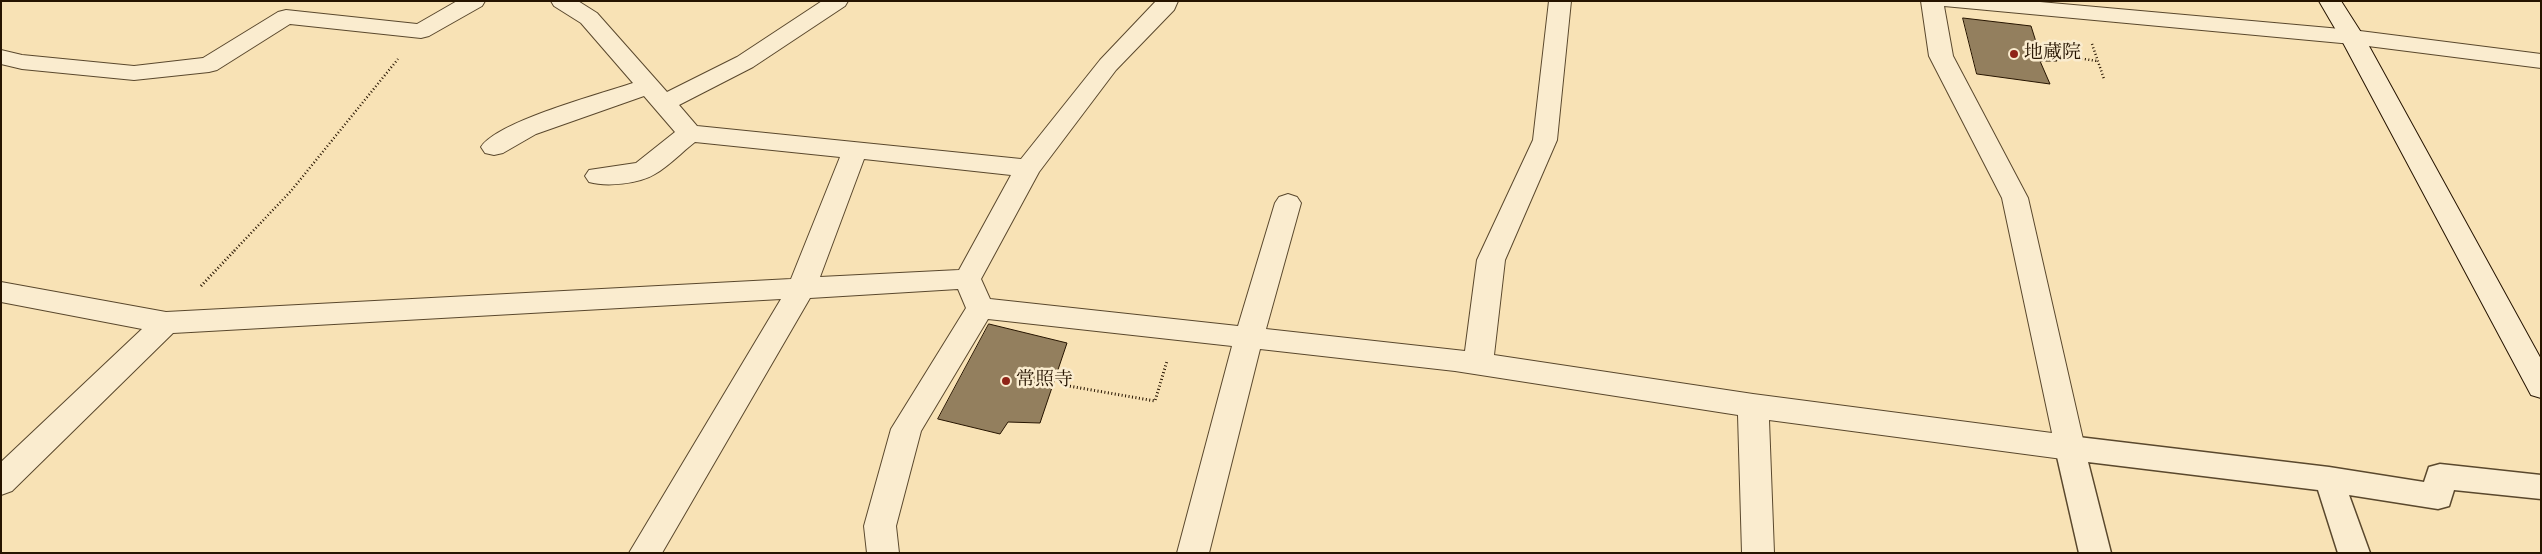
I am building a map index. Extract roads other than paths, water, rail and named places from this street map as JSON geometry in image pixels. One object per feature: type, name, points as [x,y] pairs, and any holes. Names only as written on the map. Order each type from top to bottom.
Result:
[{"type":"street","points":[[1,57],[22,62],[134,73],[210,65],[286,17],[420,31],[474,1]]},
{"type":"street","points":[[562,1],[589,18],[690,133],[1028,168]]},
{"type":"street","points":[[494,146],[527,128],[657,95],[745,62],[837,1]]},
{"type":"street","points":[[967,279],[1028,168],[1108,65],[1166,5],[1167,1]]},
{"type":"street","points":[[1478,364],[1492,260],[1545,140],[1560,1]]},
{"type":"street","points":[[980,308],[1478,364],[1753,406],[2070,448],[2015,198],[1941,56],[1932,1]]},
{"type":"street","points":[[1950,1],[2352,38],[2541,61]]},
{"type":"street","points":[[2330,1],[2352,38],[2541,387]]},
{"type":"street","points":[[598,176],[623,175],[645,169],[690,133]]},
{"type":"street","points":[[645,553],[802,287],[855,150]]},
{"type":"street","points":[[1193,553],[1248,337],[1288,203]]},
{"type":"street","points":[[1,292],[166,323],[967,279]]},
{"type":"street","points":[[967,279],[980,308]]},
{"type":"street","points":[[883,553],[880,526],[906,429],[980,308]]},
{"type":"street","points":[[1,482],[166,323]]},
{"type":"street","points":[[1753,406],[1758,553]]},
{"type":"lane","points":[[2095,553],[2070,448],[2329,479],[2438,497],[2440,476],[2541,487]]},
{"type":"lane","points":[[2329,479],[2354,553]]},
{"type":"place","name":"地蔵院","points":[[2014,54]]},
{"type":"place","name":"常照寺","points":[[1006,381]]}]
